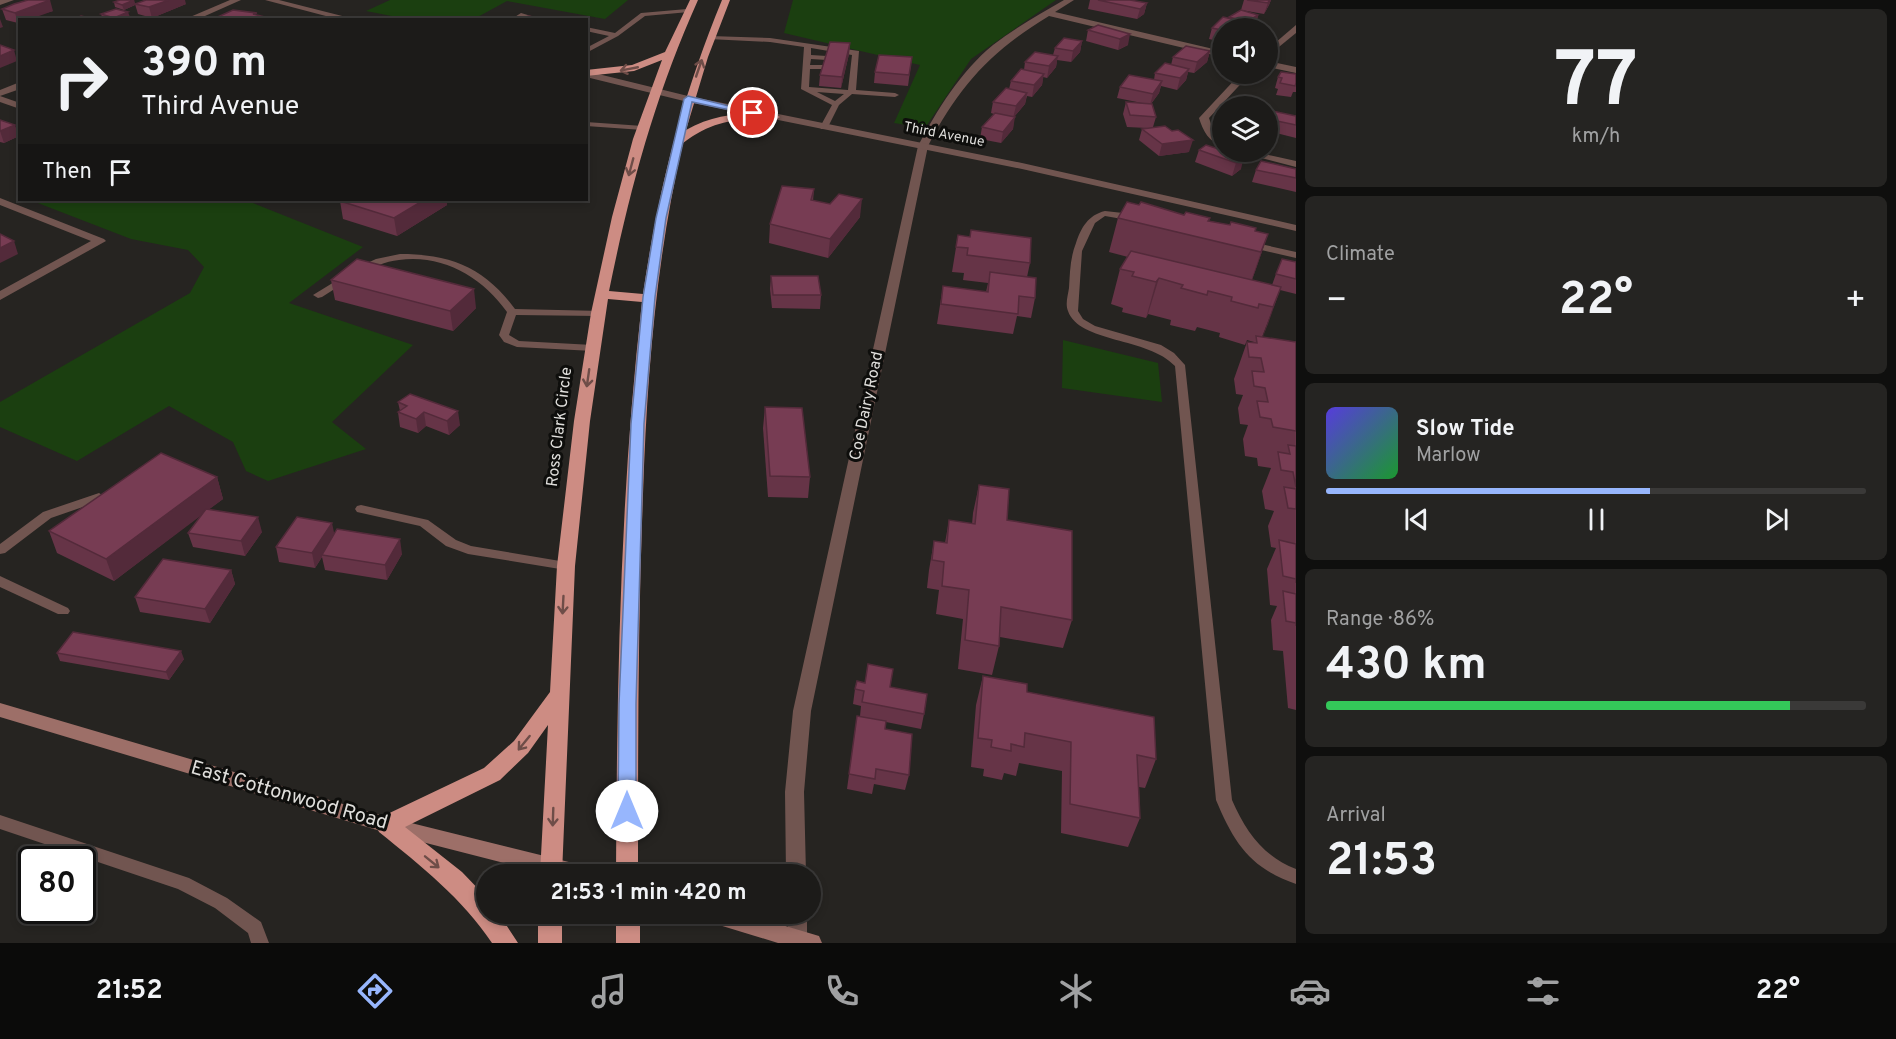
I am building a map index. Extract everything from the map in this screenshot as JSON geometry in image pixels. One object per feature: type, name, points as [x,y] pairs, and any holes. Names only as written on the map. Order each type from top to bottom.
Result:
[{"type":"highway","name":"Ross Clark Circle","points":[[551,864],[566,566],[598,313],[618,217],[643,128],[669,54],[694,0]]},
{"type":"highway","points":[[627,864],[627,704],[632,528],[649,297],[661,218],[688,99],[726,0]]},
{"type":"highway","points":[[588,74],[634,68],[669,54]]},
{"type":"highway","points":[[678,142],[696,127],[714,119],[735,116],[775,117]]},
{"type":"highway","points":[[602,295],[649,297]]},
{"type":"highway","points":[[476,902],[454,879],[387,825],[492,774],[521,747],[558,696]]},
{"type":"highway","points":[[493,924],[506,943]]},
{"type":"highway","points":[[550,924],[550,943]]},
{"type":"highway","points":[[628,924],[628,943]]},
{"type":"main road","name":"East Cottonwood Road","points":[[0,710],[387,825],[529,864]]},
{"type":"main road","points":[[748,924],[805,941]]},
{"type":"street","points":[[0,3],[10,0]]},
{"type":"street","points":[[192,18],[237,0]]},
{"type":"street","points":[[269,0],[346,18]]},
{"type":"street","name":"Coe Dairy Road","points":[[796,864],[793,798],[796,750],[802,711],[924,146],[932,130],[982,60],[994,49],[1070,0]]},
{"type":"street","points":[[1048,13],[1212,52]]},
{"type":"street","points":[[1278,44],[1296,28]]},
{"type":"street","points":[[1278,66],[1296,70]]},
{"type":"street","name":"Third Avenue","points":[[588,74],[688,99],[924,146],[1296,228]]},
{"type":"street","points":[[1224,96],[1235,84]]},
{"type":"street","points":[[0,93],[18,86]]},
{"type":"street","points":[[0,99],[18,105]]},
{"type":"street","points":[[1212,109],[1204,117],[1208,131],[1212,134]]},
{"type":"street","points":[[1278,160],[1296,164]]},
{"type":"street","points":[[0,201],[100,240],[0,296]]},
{"type":"street","points":[[800,924],[805,941]]},
{"type":"lane","points":[[588,50],[616,35],[643,14],[687,11]]},
{"type":"lane","points":[[590,30],[616,35]]},
{"type":"lane","points":[[710,38],[770,40],[856,53],[850,74],[824,127]]},
{"type":"lane","points":[[808,46],[807,78],[836,104]]},
{"type":"lane","points":[[807,57],[827,58]]},
{"type":"lane","points":[[807,78],[824,71]]},
{"type":"lane","points":[[807,78],[850,74],[895,95]]},
{"type":"lane","points":[[588,124],[643,128]]},
{"type":"lane","points":[[1139,219],[1104,214],[1092,221],[1075,253],[1073,311],[1080,322],[1096,330],[1174,354],[1180,365],[1224,800],[1235,827],[1255,855],[1296,877]]},
{"type":"lane","points":[[1240,242],[1296,255]]},
{"type":"lane","points":[[318,295],[372,262],[386,257],[417,256],[452,263],[467,270],[481,278],[505,300],[512,312],[504,335],[508,340],[517,344],[593,348]]},
{"type":"lane","points":[[512,312],[598,313]]},
{"type":"lane","points":[[0,550],[47,515],[99,497]]},
{"type":"lane","points":[[361,509],[424,523],[451,543],[468,550],[566,566]]},
{"type":"lane","points":[[0,581],[63,611]]},
{"type":"lane","points":[[0,822],[183,883],[220,903],[255,928],[260,943]]},
{"type":"green space","points":[[390,0],[628,0],[605,19],[507,1],[476,18],[402,18],[366,11]]},
{"type":"green space","points":[[793,0],[1056,0],[971,59],[925,128],[894,123],[920,65],[784,33]]},
{"type":"green space","points":[[33,201],[257,201],[253,203],[363,247],[289,303],[413,345],[332,422],[366,449],[268,481],[246,471],[233,442],[169,406],[77,461],[0,427],[0,402],[190,293],[204,267],[188,250],[131,239]]},
{"type":"green space","points":[[1063,340],[1158,363],[1162,402],[1062,388]]},
{"type":"building","points":[[28,0],[50,0],[15,13],[2,9],[14,4]]},
{"type":"building","points":[[134,0],[122,5],[114,2]]},
{"type":"building","points":[[146,0],[169,0],[149,7],[135,4]]},
{"type":"building","points":[[1098,0],[1130,0],[1147,3],[1140,9]]},
{"type":"building","points":[[1247,0],[1269,0],[1268,3]]},
{"type":"building","points":[[116,9],[128,12],[114,18],[101,14]]},
{"type":"building","points":[[233,10],[257,13],[253,14],[265,17],[263,18],[215,18]]},
{"type":"building","points":[[1241,10],[1258,15],[1253,18],[1229,17]]},
{"type":"building","points":[[1098,25],[1130,34],[1120,39],[1088,30]]},
{"type":"building","points":[[1064,38],[1082,41],[1073,51],[1055,48]]},
{"type":"building","points":[[830,42],[850,43],[842,77],[820,75]]},
{"type":"building","points":[[0,45],[14,50],[0,56]]},
{"type":"building","points":[[1186,46],[1210,51],[1197,62],[1173,57]]},
{"type":"building","points":[[1035,52],[1058,56],[1049,66],[1025,62]]},
{"type":"building","points":[[879,55],[912,57],[909,75],[875,72]]},
{"type":"building","points":[[1165,63],[1189,69],[1180,78],[1155,73]]},
{"type":"building","points":[[1021,69],[1044,74],[1034,85],[1011,81]]},
{"type":"building","points":[[1281,72],[1296,74],[1295,86],[1280,83],[1282,78],[1278,77]]},
{"type":"building","points":[[1129,75],[1162,81],[1153,94],[1120,87]]},
{"type":"building","points":[[1006,88],[1027,93],[1016,106],[993,102]]},
{"type":"building","points":[[1126,102],[1152,104],[1156,117],[1130,115]]},
{"type":"building","points":[[1278,112],[1296,116],[1296,125],[1278,121]]},
{"type":"building","points":[[995,113],[1015,117],[1003,132],[982,127]]},
{"type":"building","points":[[0,120],[15,125],[0,131]]},
{"type":"building","points":[[1165,126],[1172,131],[1178,130],[1193,140],[1162,144],[1142,129]]},
{"type":"building","points":[[1206,145],[1212,147],[1212,155],[1199,150]]},
{"type":"building","points":[[1260,162],[1265,162],[1296,169],[1296,178],[1256,170]]},
{"type":"building","points":[[782,186],[814,189],[811,200],[830,204],[839,194],[862,199],[830,239],[770,224]]},
{"type":"building","points":[[340,201],[422,201],[394,218]]},
{"type":"building","points":[[1127,202],[1139,205],[1141,202],[1184,215],[1186,212],[1210,218],[1208,221],[1230,225],[1231,222],[1256,228],[1255,231],[1268,234],[1261,252],[1118,218]]},
{"type":"building","points":[[971,230],[1031,238],[1030,263],[967,255],[968,248],[956,247],[958,235],[970,237]]},
{"type":"building","points":[[0,234],[14,241],[0,248]]},
{"type":"building","points":[[1131,251],[1281,287],[1273,307],[1259,304],[1258,308],[1231,301],[1232,297],[1208,291],[1207,295],[1181,288],[1183,285],[1159,278],[1156,282],[1132,276],[1134,272],[1120,269]]},
{"type":"building","points":[[357,259],[474,289],[450,311],[331,280]]},
{"type":"building","points":[[1282,259],[1296,262],[1296,279],[1276,274]]},
{"type":"building","points":[[990,272],[1036,278],[1035,298],[1019,296],[1018,314],[941,304],[943,286],[988,292]]},
{"type":"building","points":[[771,276],[818,276],[821,295],[773,295]]},
{"type":"building","points":[[1256,336],[1296,342],[1296,431],[1273,427],[1271,419],[1260,417],[1257,401],[1268,402],[1265,388],[1254,386],[1252,371],[1264,372],[1261,358],[1249,357],[1247,342],[1257,343]]},
{"type":"building","points":[[410,394],[458,411],[447,421],[424,412],[416,419],[398,412],[407,406],[398,402]]},
{"type":"building","points":[[765,407],[802,408],[810,477],[770,476]]},
{"type":"building","points":[[1288,445],[1296,446],[1296,487],[1293,472],[1281,470],[1278,452],[1290,454]]},
{"type":"building","points":[[161,453],[217,477],[106,559],[49,531]]},
{"type":"building","points":[[979,485],[1009,489],[1007,520],[1072,531],[1072,620],[1001,607],[999,646],[965,640],[969,590],[942,586],[944,562],[932,560],[934,541],[947,543],[949,520],[975,524]]},
{"type":"building","points":[[1284,487],[1296,489],[1296,509],[1288,508]]},
{"type":"building","points":[[206,509],[258,517],[241,541],[188,533]]},
{"type":"building","points":[[297,517],[332,523],[312,553],[276,547]]},
{"type":"building","points":[[337,529],[400,539],[385,565],[322,555]]},
{"type":"building","points":[[1279,540],[1296,544],[1296,579],[1283,576]]},
{"type":"building","points":[[163,559],[231,570],[205,609],[135,597]]},
{"type":"building","points":[[1283,591],[1296,594],[1296,623],[1286,621]]},
{"type":"building","points":[[73,632],[181,651],[166,672],[57,653]]},
{"type":"building","points":[[868,664],[893,669],[890,687],[927,694],[924,714],[862,702],[864,691],[855,689],[857,681],[865,683]]},
{"type":"building","points":[[983,676],[1027,684],[1027,692],[1154,717],[1156,759],[1137,755],[1140,818],[1070,804],[1071,742],[1025,733],[1024,747],[1011,744],[1011,751],[991,747],[992,740],[978,738]]},
{"type":"building","points":[[857,716],[886,721],[885,729],[912,734],[909,775],[876,769],[875,779],[849,774]]},
{"type":"route","points":[[627,811],[627,704],[632,528],[649,297],[661,218],[688,99],[753,113]]}]
